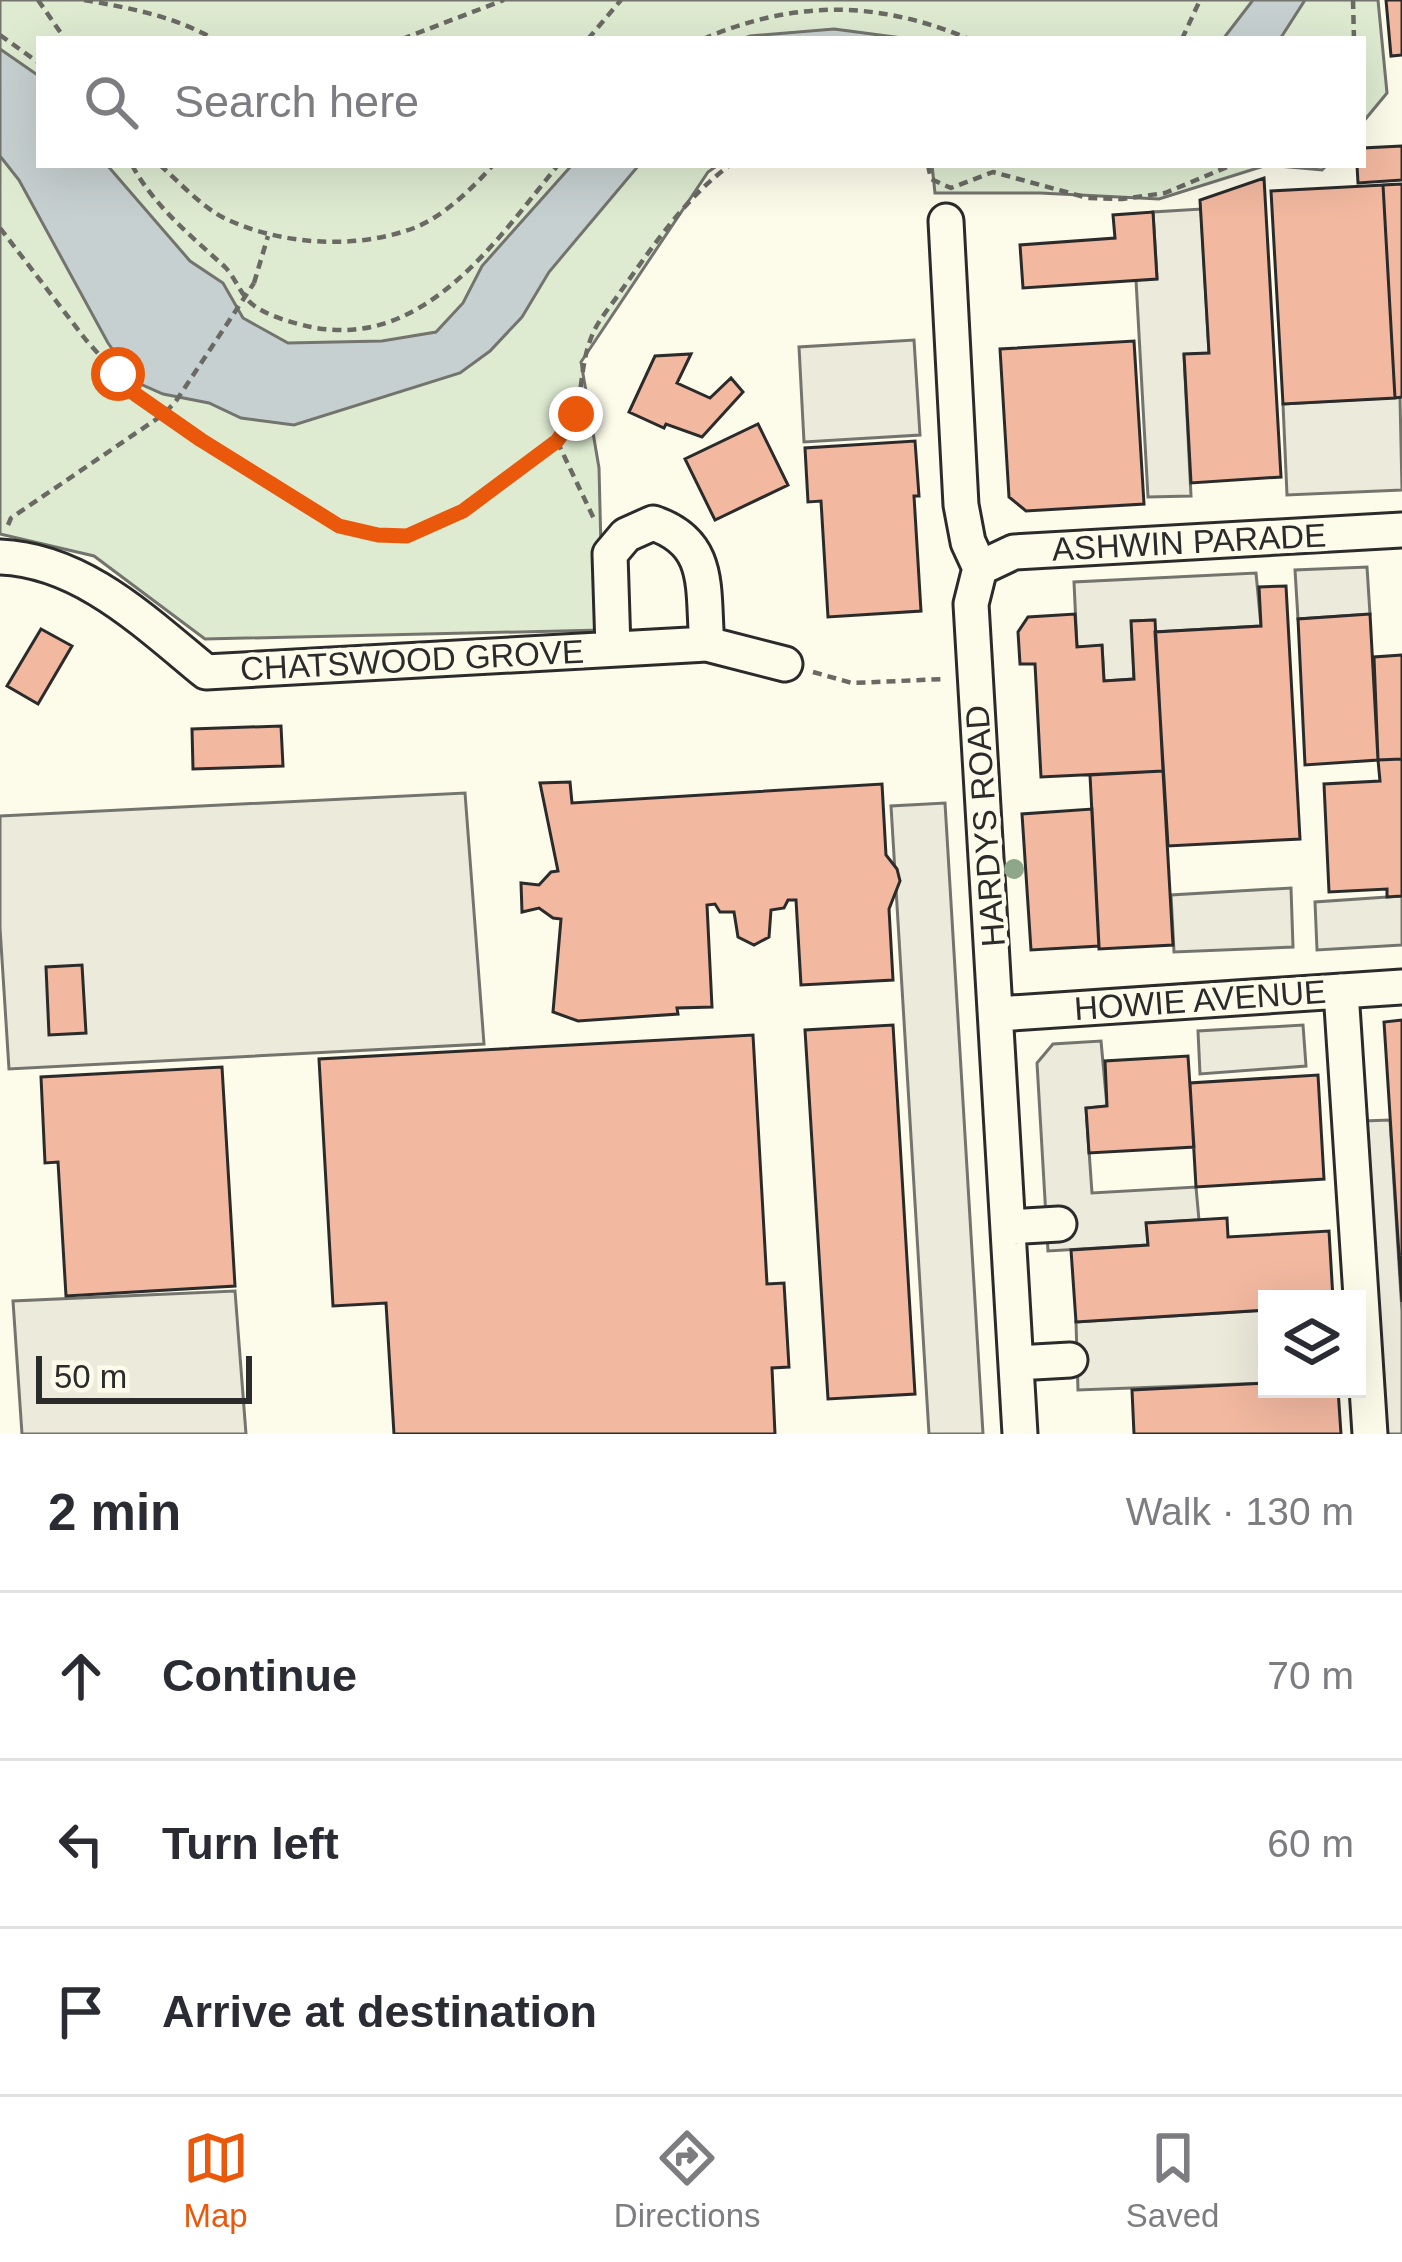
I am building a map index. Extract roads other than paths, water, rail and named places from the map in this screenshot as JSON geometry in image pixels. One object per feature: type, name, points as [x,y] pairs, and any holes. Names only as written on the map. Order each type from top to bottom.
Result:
[{"type":"street","name":"HARDYS ROAD","points":[[946,221],[962,506],[968,542],[980,568],[971,604],[1020,1434]]},
{"type":"street","points":[[613,648],[610,554],[626,535],[653,523],[679,531],[699,558],[707,644]]},
{"type":"street","name":"ASHWIN PARADE","points":[[980,568],[1014,552],[1402,530]]},
{"type":"street","name":"CHATSWOOD GROVE","points":[[3,543],[24,558],[106,590],[206,672],[707,644],[785,664]]},
{"type":"street","name":"HOWIE AVENUE","points":[[997,1014],[1402,986]]},
{"type":"street","points":[[1341,991],[1345,1206],[1354,1290]]},
{"type":"street","points":[[1009,1227],[1059,1224]]},
{"type":"street","points":[[1016,1363],[1070,1360]]},
{"type":"street","points":[[1366,1398],[1370,1434]]}]
